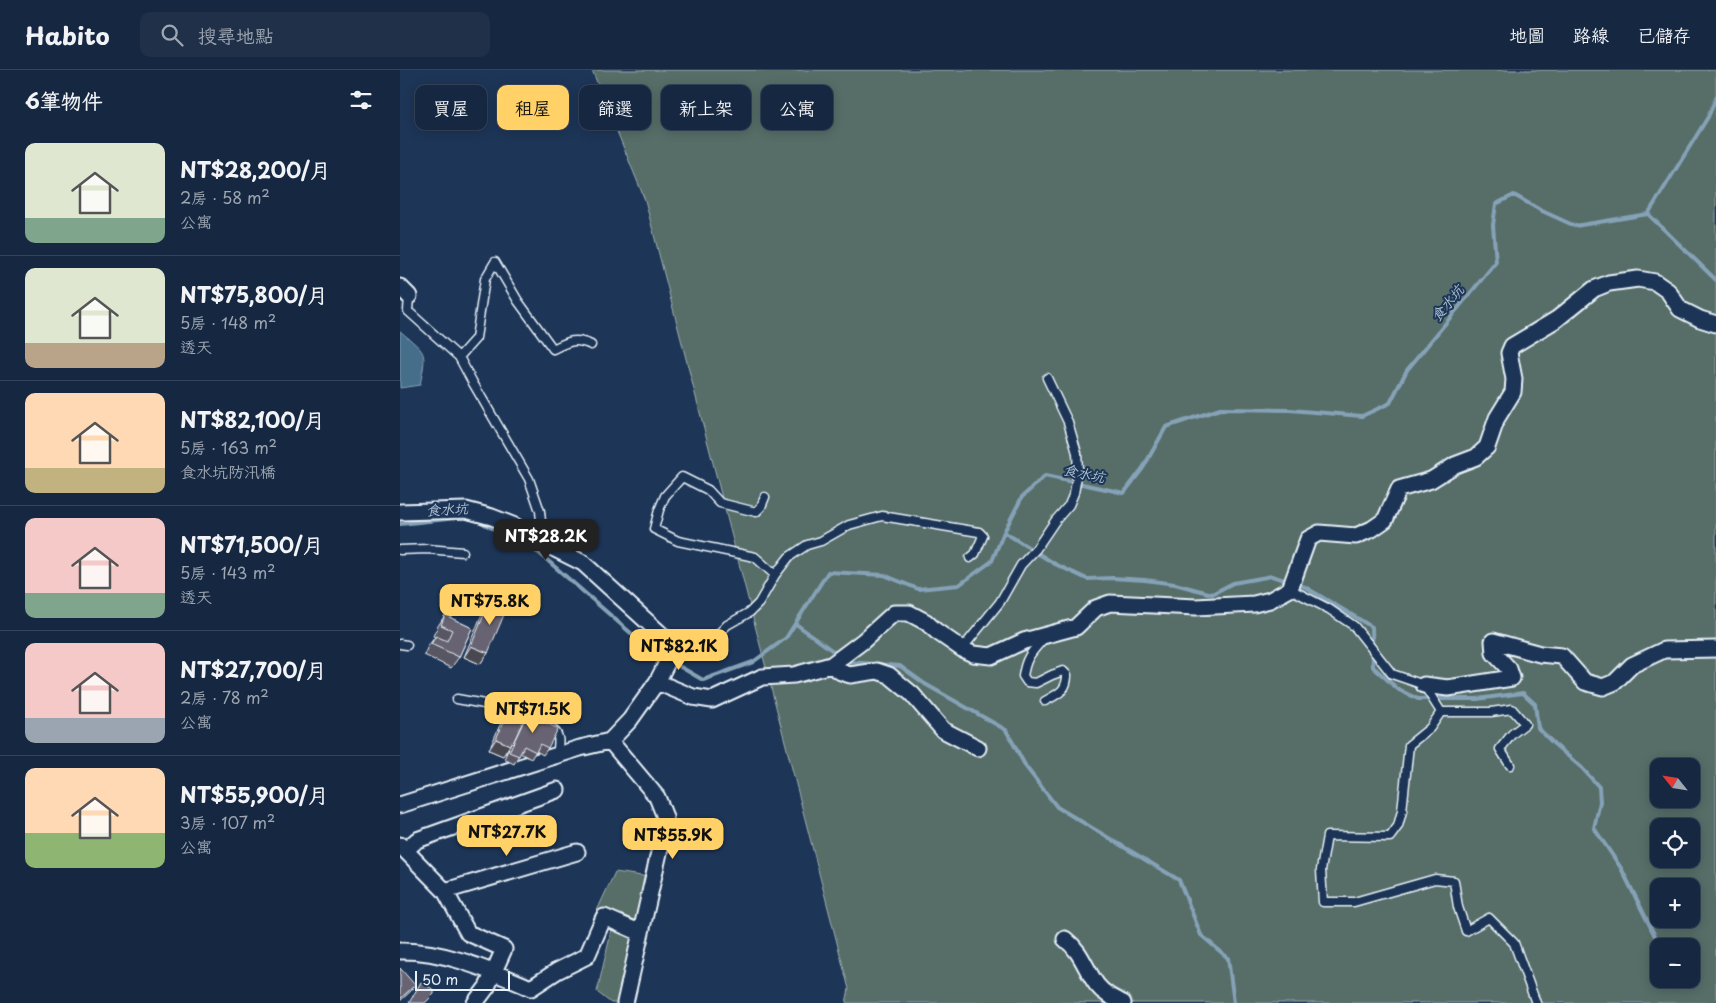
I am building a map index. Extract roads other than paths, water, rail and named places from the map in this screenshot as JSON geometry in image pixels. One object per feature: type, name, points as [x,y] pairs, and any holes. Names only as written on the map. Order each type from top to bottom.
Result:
[{"type":"street","points":[[657,682],[693,697],[712,700],[762,677],[794,675],[836,661],[863,641],[894,613],[909,613],[926,622],[936,631],[973,654],[991,656],[1024,641],[1076,627],[1096,608],[1110,603],[1196,607],[1254,604],[1270,600],[1290,589],[1308,539],[1319,533],[1356,536],[1372,530],[1385,520],[1400,489],[1431,480],[1455,465],[1476,457],[1487,447],[1497,418],[1513,392],[1514,379],[1508,353],[1512,346],[1556,319],[1594,289],[1609,283],[1638,279],[1655,282],[1668,291],[1680,308],[1700,319],[1716,324]]},
{"type":"street","points":[[400,512],[466,510],[492,517],[514,526],[584,563],[675,647],[657,682],[630,720],[610,741],[400,804]]},
{"type":"street","points":[[1426,688],[1448,688],[1512,678],[1509,670],[1494,653],[1493,640],[1540,654],[1562,656],[1585,682],[1603,688],[1615,682],[1632,665],[1664,650],[1716,649]]},
{"type":"street","points":[[836,661],[841,672],[850,674],[877,671],[890,675],[912,694],[943,730],[978,748]]},
{"type":"street","points":[[610,741],[658,798],[665,817],[663,835],[625,1003]]},
{"type":"street","points":[[475,1003],[487,987],[504,949],[468,933],[445,892],[403,848],[417,840],[557,790]]},
{"type":"street","points":[[445,892],[577,852]]},
{"type":"street","points":[[400,951],[436,954],[493,972],[531,988],[557,971],[587,956],[604,918],[641,933]]},
{"type":"street","points":[[1065,939],[1074,946],[1097,984],[1109,996],[1123,1003]]},
{"type":"lane","points":[[459,357],[476,338],[485,279],[495,262],[518,301],[553,348],[570,341],[582,340],[590,345]]},
{"type":"lane","points":[[405,292],[408,312],[459,357],[529,479],[540,511],[543,543]]},
{"type":"lane","points":[[962,648],[1000,602],[1021,565],[1070,505],[1074,493],[1078,471],[1077,454],[1068,422],[1047,378]]},
{"type":"lane","points":[[764,497],[761,508],[756,512],[720,503],[708,490],[682,477],[665,496],[654,529],[678,541],[755,557],[776,574]]},
{"type":"lane","points":[[675,647],[696,650],[706,647],[727,624],[750,612],[759,603],[789,556],[807,544],[821,541],[849,524],[882,516],[979,532],[983,536],[975,554],[970,558]]},
{"type":"lane","points":[[400,550],[427,549],[463,552]]},
{"type":"lane","points":[[1290,589],[1329,609],[1354,626],[1392,674],[1426,688],[1440,710]]},
{"type":"lane","points":[[1045,701],[1061,692],[1067,683],[1067,675],[1063,671],[1036,684],[1027,682],[1023,676],[1026,661],[1048,634]]},
{"type":"lane","points":[[457,699],[528,714]]},
{"type":"lane","points":[[1440,710],[1490,712],[1512,709],[1525,724],[1512,734],[1500,749],[1510,765]]},
{"type":"lane","points":[[1440,710],[1430,728],[1409,745],[1402,811],[1398,826],[1390,837],[1327,836],[1321,870],[1323,902],[1354,902],[1435,879],[1454,881],[1458,907],[1466,931],[1489,918],[1514,943],[1536,1003]]},
{"type":"lane","points":[[542,721],[556,731],[559,739],[557,756]]},
{"type":"water","points":[[400,331],[416,344],[423,354],[424,365],[420,385],[400,388]]},
{"type":"waterway","points":[[1648,214],[1708,117],[1716,98]]},
{"type":"waterway","name":"食水坑","points":[[672,662],[703,680],[753,662],[786,638],[828,572],[884,575],[918,589],[959,585],[992,561],[1022,497],[1045,476],[1124,493],[1143,468],[1166,427],[1220,409],[1290,410],[1362,416],[1390,403],[1407,370],[1496,262],[1493,225],[1496,204],[1514,195],[1540,210],[1575,226],[1648,214],[1716,280]]},
{"type":"waterway","name":"食水坑","points":[[400,524],[466,517]]},
{"type":"waterway","name":"食水坑","points":[[477,520],[539,553],[648,648],[666,658]]},
{"type":"waterway","points":[[1004,532],[1055,564],[1087,579],[1145,580],[1175,584],[1212,594],[1233,583],[1272,576],[1290,582]]},
{"type":"waterway","points":[[1296,584],[1305,587],[1372,627],[1373,667],[1399,690],[1418,699],[1477,699],[1523,693],[1535,704],[1538,728],[1582,768],[1599,787],[1600,802],[1594,828],[1621,868],[1656,938]]},
{"type":"waterway","points":[[796,624],[837,654]]},
{"type":"waterway","points":[[845,660],[849,662],[900,666],[925,684],[1006,730],[1026,767],[1057,807],[1179,880],[1201,935],[1228,958],[1234,1003]]}]
